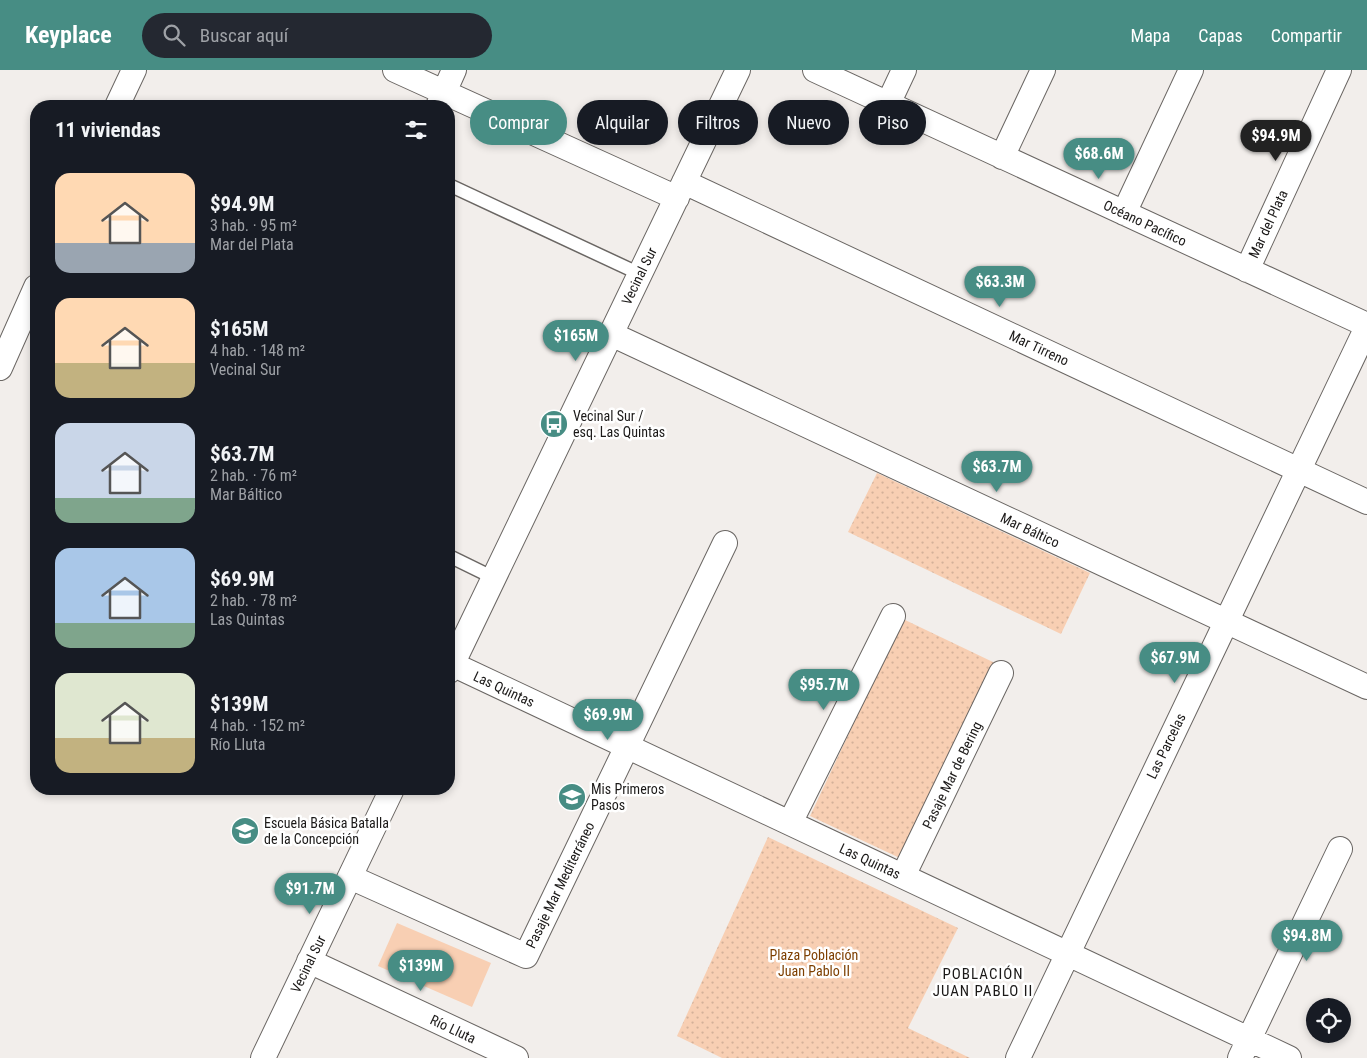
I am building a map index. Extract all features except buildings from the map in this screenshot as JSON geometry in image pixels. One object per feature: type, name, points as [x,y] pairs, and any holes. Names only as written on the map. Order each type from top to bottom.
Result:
[{"type":"street","points":[[120,100],[134,70]]},
{"type":"street","name":"Mar Tirreno","points":[[395,70],[441,99]]},
{"type":"street","points":[[441,99],[454,70]]},
{"type":"street","name":"Vecinal Sur","points":[[455,658],[738,70]]},
{"type":"street","name":"Océano Pacífico","points":[[815,70],[879,100]]},
{"type":"street","points":[[890,100],[904,70]]},
{"type":"street","points":[[1002,157],[1043,70]]},
{"type":"street","points":[[1124,213],[1191,70]]},
{"type":"street","name":"Mar del Plata","points":[[1247,270],[1339,70]]},
{"type":"street","name":"Mar Tirreno","points":[[455,104],[681,190],[1367,502]]},
{"type":"street","name":"Océano Pacífico","points":[[926,122],[1367,326]]},
{"type":"street","points":[[0,368],[30,300]]},
{"type":"street","name":"Las Parcelas","points":[[1018,1058],[1367,326]]},
{"type":"street","name":"Mar Báltico","points":[[611,334],[1367,687]]},
{"type":"street","name":"Pasaje Mar Mediterráneo","points":[[350,877],[526,956],[725,543]]},
{"type":"street","points":[[790,824],[893,616]]},
{"type":"street","name":"Las Quintas","points":[[455,670],[626,747],[1067,954],[1244,1049],[1289,1058]]},
{"type":"street","name":"Pasaje Mar de Bering","points":[[903,876],[1001,673]]},
{"type":"street","name":"Vecinal Sur","points":[[262,1058],[389,795]]},
{"type":"street","points":[[1244,1049],[1340,849]]},
{"type":"street","name":"Río Lluta","points":[[309,961],[516,1058]]},
{"type":"lane","points":[[455,188],[640,274]]},
{"type":"lane","points":[[455,559],[494,578]]},
{"type":"green space","points":[[877,473],[1090,573],[1061,634],[848,532]]},
{"type":"green space","points":[[903,619],[995,663],[902,859],[810,816]]},
{"type":"green space","name":"Plaza Población Juan Pablo II","points":[[768,837],[958,928],[908,1028],[970,1058],[722,1058],[677,1036]]},
{"type":"green space","points":[[397,923],[491,963],[472,1007],[378,966]]},
{"type":"place","name":"Vecinal Sur / esq. Las Quintas","points":[[554,424]]},
{"type":"place","name":"Mis Primeros Pasos","points":[[572,797]]},
{"type":"place","name":"Escuela Básica Batalla de la Concepción","points":[[245,831]]},
{"type":"district","name":"POBLACIÓN JUAN PABLO II","points":[[983,982]]}]
